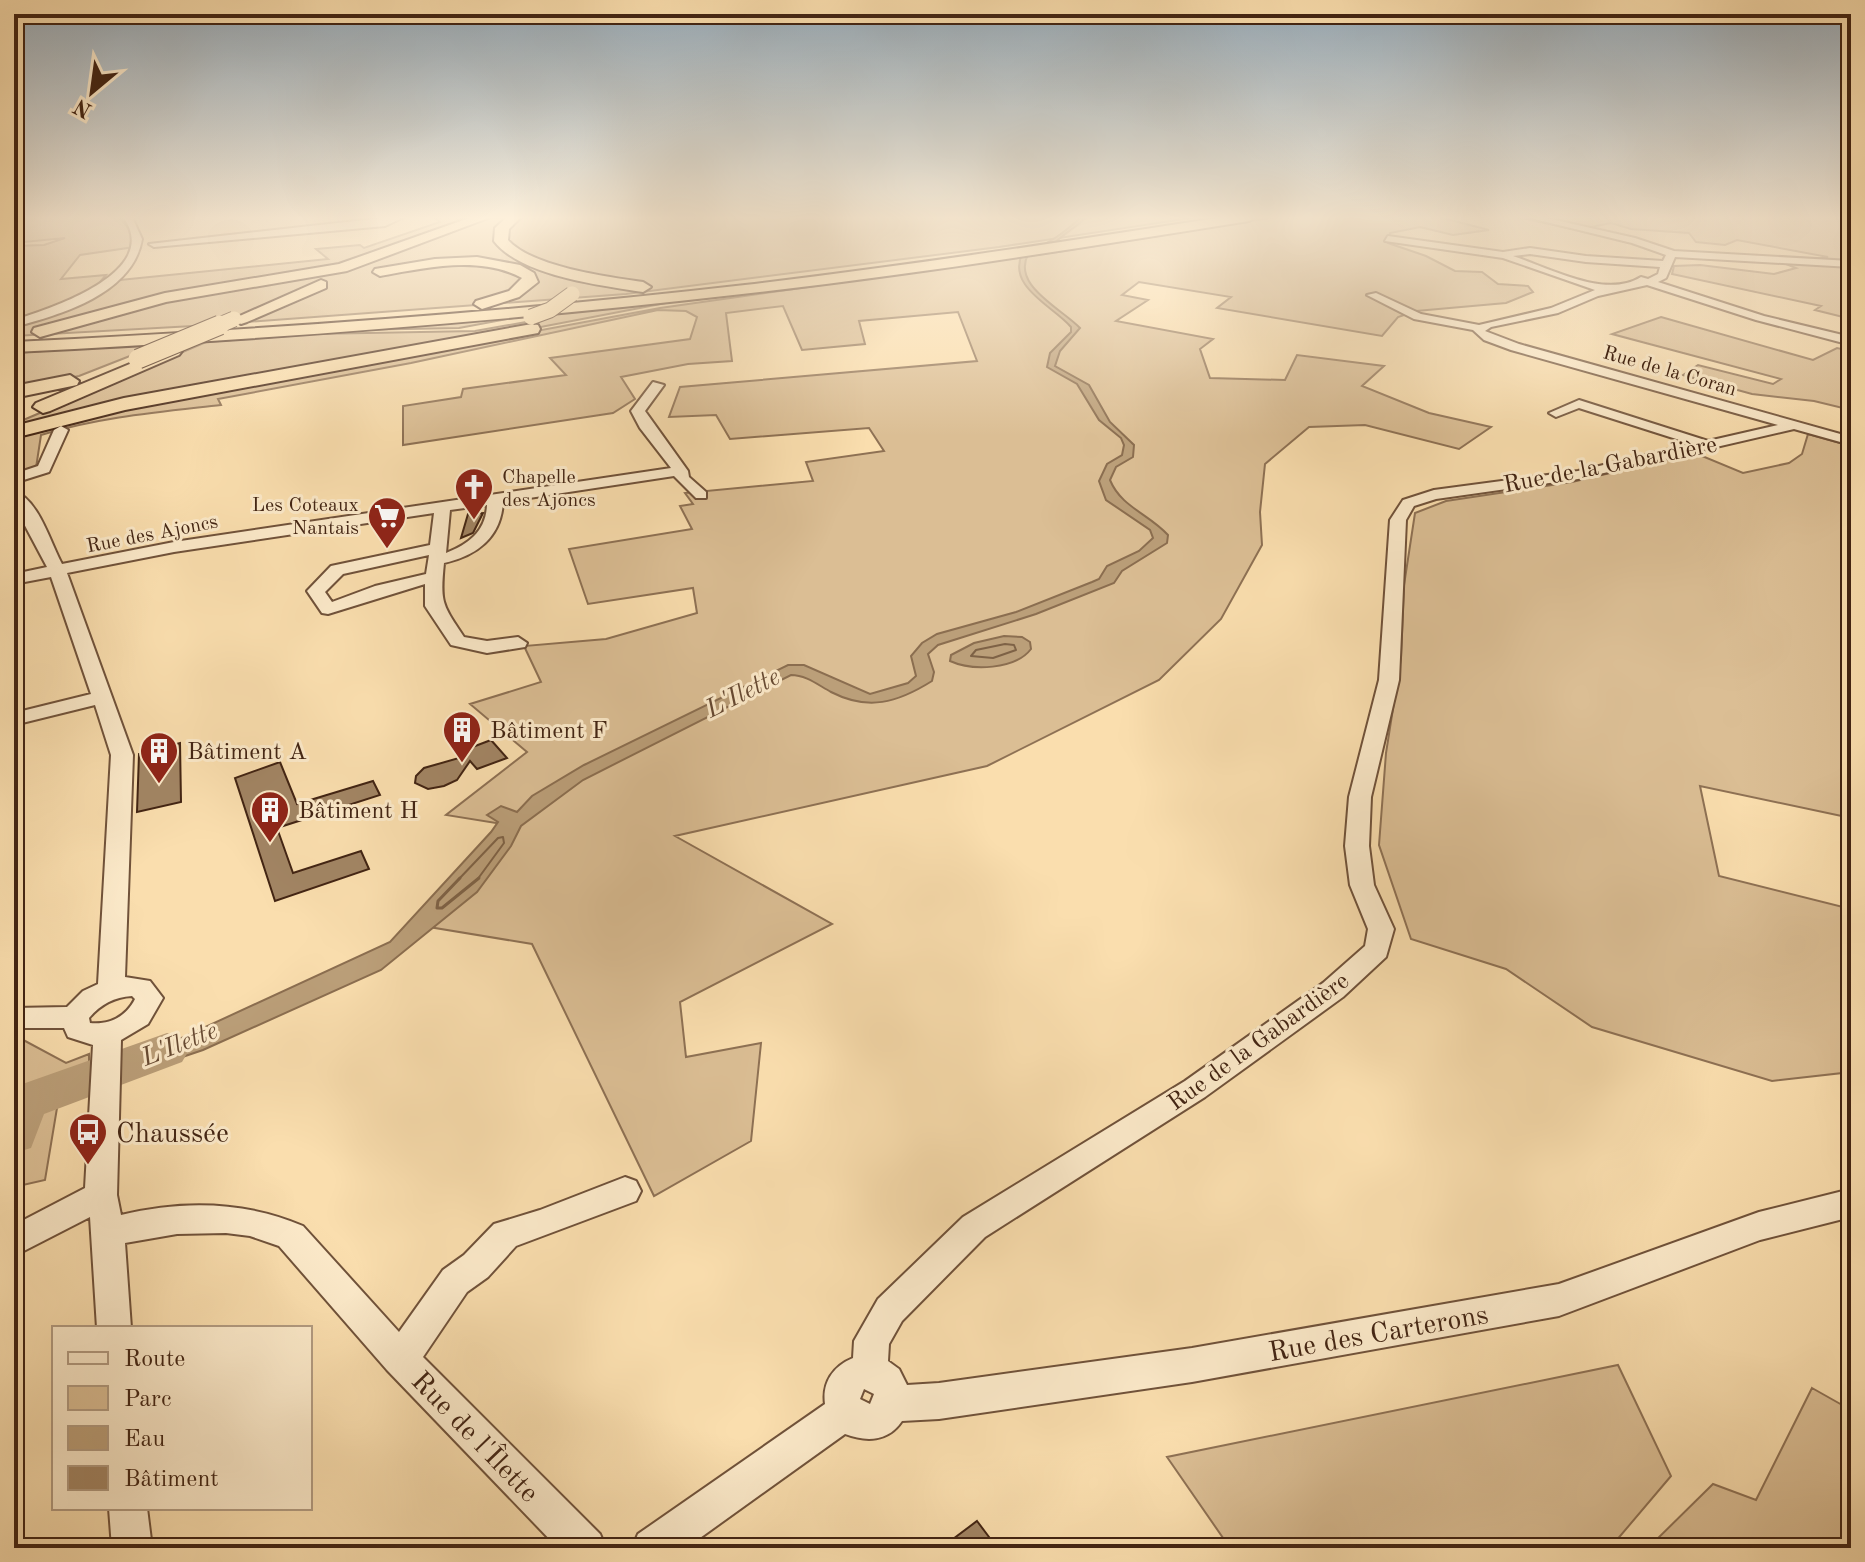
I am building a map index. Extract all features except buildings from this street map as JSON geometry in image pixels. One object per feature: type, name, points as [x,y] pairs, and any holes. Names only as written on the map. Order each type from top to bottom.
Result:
[{"type":"highway","points":[[14,343],[122,309],[210,290]]},
{"type":"highway","points":[[16,409],[172,344],[314,290]]},
{"type":"highway","points":[[309,292],[316,290]]},
{"type":"highway","points":[[14,343],[172,344],[498,300],[521,290]]},
{"type":"highway","points":[[274,332],[449,330],[531,317],[558,305],[572,294],[572,290]]},
{"type":"highway","points":[[14,343],[228,331],[507,309],[690,290]]},
{"type":"highway","points":[[14,343],[78,344],[274,332],[556,309],[736,290]]},
{"type":"highway","points":[[14,432],[124,404],[759,290]]},
{"type":"highway","points":[[98,292],[126,296],[122,309]]},
{"type":"highway","points":[[16,409],[241,318],[245,309],[243,303],[216,300],[155,307],[128,314],[118,321],[120,326],[172,344]]},
{"type":"highway","points":[[392,316],[507,309]]},
{"type":"street","points":[[14,324],[66,307],[101,290]]},
{"type":"street","points":[[1372,295],[1414,316],[1479,330],[1554,311],[1606,290]]},
{"type":"street","points":[[1673,290],[1760,318],[1851,341]]},
{"type":"street","name":"Rue de la Coran","points":[[1479,330],[1527,350],[1851,441]]},
{"type":"street","points":[[658,385],[638,411],[645,425],[681,471],[682,478],[701,495]]},
{"type":"street","points":[[1556,413],[1579,404],[1709,445]]},
{"type":"street","name":"Rue de la Gabardière","points":[[869,1371],[872,1341],[890,1310],[974,1227],[1195,1089],[1333,990],[1377,950],[1381,929],[1362,885],[1357,846],[1360,797],[1389,680],[1394,610],[1394,543],[1404,507],[1417,499],[1434,495],[1578,475],[1794,425]]},
{"type":"street","points":[[14,479],[44,469],[61,430]]},
{"type":"street","name":"Rue des Ajoncs","points":[[14,579],[174,547],[681,471]]},
{"type":"street","points":[[14,496],[31,516],[58,571],[122,755],[111,989]]},
{"type":"street","points":[[437,562],[413,552],[337,570],[316,591],[328,609],[381,590],[437,562],[470,550],[483,540],[496,511],[495,500]]},
{"type":"street","points":[[443,507],[434,606],[458,641],[487,647],[518,643]]},
{"type":"street","points":[[14,719],[100,698]]},
{"type":"street","points":[[14,1018],[75,1017],[88,1001],[111,989],[141,988],[149,998],[147,1006],[108,1047],[103,1097],[101,1195],[109,1232],[108,1267],[114,1326]]},
{"type":"street","points":[[75,1017],[78,1030],[108,1047]]},
{"type":"street","name":"Rue de l'Îlette","points":[[400,1358],[428,1324],[455,1281],[476,1266],[506,1234],[625,1191]]},
{"type":"street","points":[[14,1241],[101,1195]]},
{"type":"street","name":"Rue des Carterons","points":[[892,1400],[902,1403],[939,1401],[1192,1365],[1559,1300],[1759,1226],[1851,1203]]},
{"type":"street","name":"Rue de l'Îlette","points":[[109,1232],[154,1220],[271,1225],[291,1236],[400,1358],[586,1548]]},
{"type":"street","points":[[869,1371],[885,1377],[890,1383],[892,1400],[889,1408],[876,1420],[859,1421],[846,1411],[843,1388],[854,1375],[869,1371]]},
{"type":"street","points":[[652,1548],[846,1411]]},
{"type":"street","points":[[128,1510],[132,1548]]},
{"type":"green space","points":[[14,290],[659,290],[193,326],[14,336]]},
{"type":"green space","points":[[788,290],[1129,290],[1122,295],[1148,300],[1116,321],[1213,339],[1200,349],[1210,378],[1285,380],[1297,355],[1384,366],[1362,386],[1429,413],[1491,427],[1459,449],[1365,425],[1309,427],[1265,464],[1260,512],[1262,545],[1221,619],[1159,680],[987,766],[675,836],[832,924],[680,1002],[686,1057],[761,1043],[751,1141],[654,1196],[532,944],[429,927],[514,826],[446,815],[527,752],[470,704],[541,682],[524,646],[606,639],[697,613],[693,588],[588,604],[569,549],[692,529],[680,506],[693,504],[685,493],[813,481],[806,462],[884,451],[869,428],[730,439],[716,415],[669,417],[680,387],[977,361],[958,312],[859,321],[865,344],[802,350],[783,306],[726,313],[732,361],[688,364],[621,377],[635,399],[613,413],[403,445],[403,406],[461,397],[463,389],[566,375],[550,358],[690,339],[697,317],[686,311],[658,310],[411,363],[218,399],[221,405],[130,416],[63,429],[41,435],[36,468],[14,474],[14,436],[101,412],[660,308]]},
{"type":"green space","points":[[1187,290],[1533,292],[1506,303],[1416,311],[1398,317],[1382,336],[1217,308],[1231,297]]},
{"type":"green space","points":[[1746,290],[1851,290],[1851,319],[1815,310],[1821,306]]},
{"type":"green space","points":[[671,302],[14,428],[14,424],[206,342],[313,334],[475,331],[526,322],[558,312]]},
{"type":"green space","points":[[529,315],[459,328],[352,330]]},
{"type":"green space","points":[[1661,317],[1813,360],[1837,348],[1851,351],[1851,410],[1814,401],[1752,394],[1683,375],[1698,365],[1773,384],[1781,379],[1612,334]]},
{"type":"green space","points":[[163,343],[79,376],[14,389],[14,353]]},
{"type":"green space","points":[[1808,434],[1851,446],[1851,818],[1700,786],[1719,876],[1851,909],[1851,1072],[1772,1081],[1592,1027],[1506,969],[1411,939],[1379,845],[1386,753],[1401,658],[1404,585],[1415,513],[1446,501],[1572,482],[1695,453],[1743,473],[1789,463],[1802,454]]},
{"type":"green space","points":[[14,1035],[66,1063],[89,1054],[89,1071],[24,1095],[14,1104]]},
{"type":"green space","points":[[59,1096],[45,1180],[14,1187],[16,1160],[24,1133],[38,1110]]},
{"type":"green space","points":[[1618,1365],[1671,1476],[1610,1548],[1230,1548],[1167,1457]]},
{"type":"green space","points":[[1812,1388],[1851,1410],[1851,1548],[1648,1548],[1713,1484],[1756,1500]]},
{"type":"water","points":[[1030,290],[1036,290],[1080,328],[1060,351],[1055,366],[1089,385],[1110,422],[1134,445],[1133,457],[1116,467],[1110,480],[1128,504],[1168,535],[1167,543],[1122,571],[1114,583],[1036,614],[938,645],[928,654],[934,672],[932,681],[907,695],[882,702],[857,701],[791,675],[583,780],[521,826],[511,846],[477,892],[381,970],[203,1050],[123,1077],[123,1058],[175,1041],[390,942],[491,832],[498,822],[487,815],[501,806],[517,812],[532,796],[584,765],[788,665],[804,665],[870,694],[908,683],[916,676],[911,656],[922,643],[937,634],[1016,612],[1092,582],[1099,579],[1107,566],[1139,551],[1153,538],[1150,530],[1106,500],[1099,481],[1107,464],[1122,455],[1124,445],[1121,438],[1099,420],[1077,384],[1047,367],[1050,353],[1071,332],[1071,327]]},
{"type":"water","points":[[1004,636],[1022,637],[1030,642],[1031,649],[1015,661],[993,667],[950,661],[951,655],[974,643]]},
{"type":"water","points":[[87,1071],[88,1087],[53,1100],[35,1112],[14,1168],[14,1104],[42,1086]]},
{"type":"waterway","name":"L'Ilette","points":[[14,1134],[25,1102],[167,1050]]},
{"type":"place","name":"Chapelle des Ajoncs","points":[[474,521]]},
{"type":"place","name":"Les Coteaux Nantais","points":[[387,550]]},
{"type":"place","name":"Bâtiment F","points":[[462,764]]},
{"type":"place","name":"Bâtiment A","points":[[159,785]]},
{"type":"place","name":"Bâtiment H","points":[[270,844]]},
{"type":"place","name":"Chaussée","points":[[88,1166]]}]
